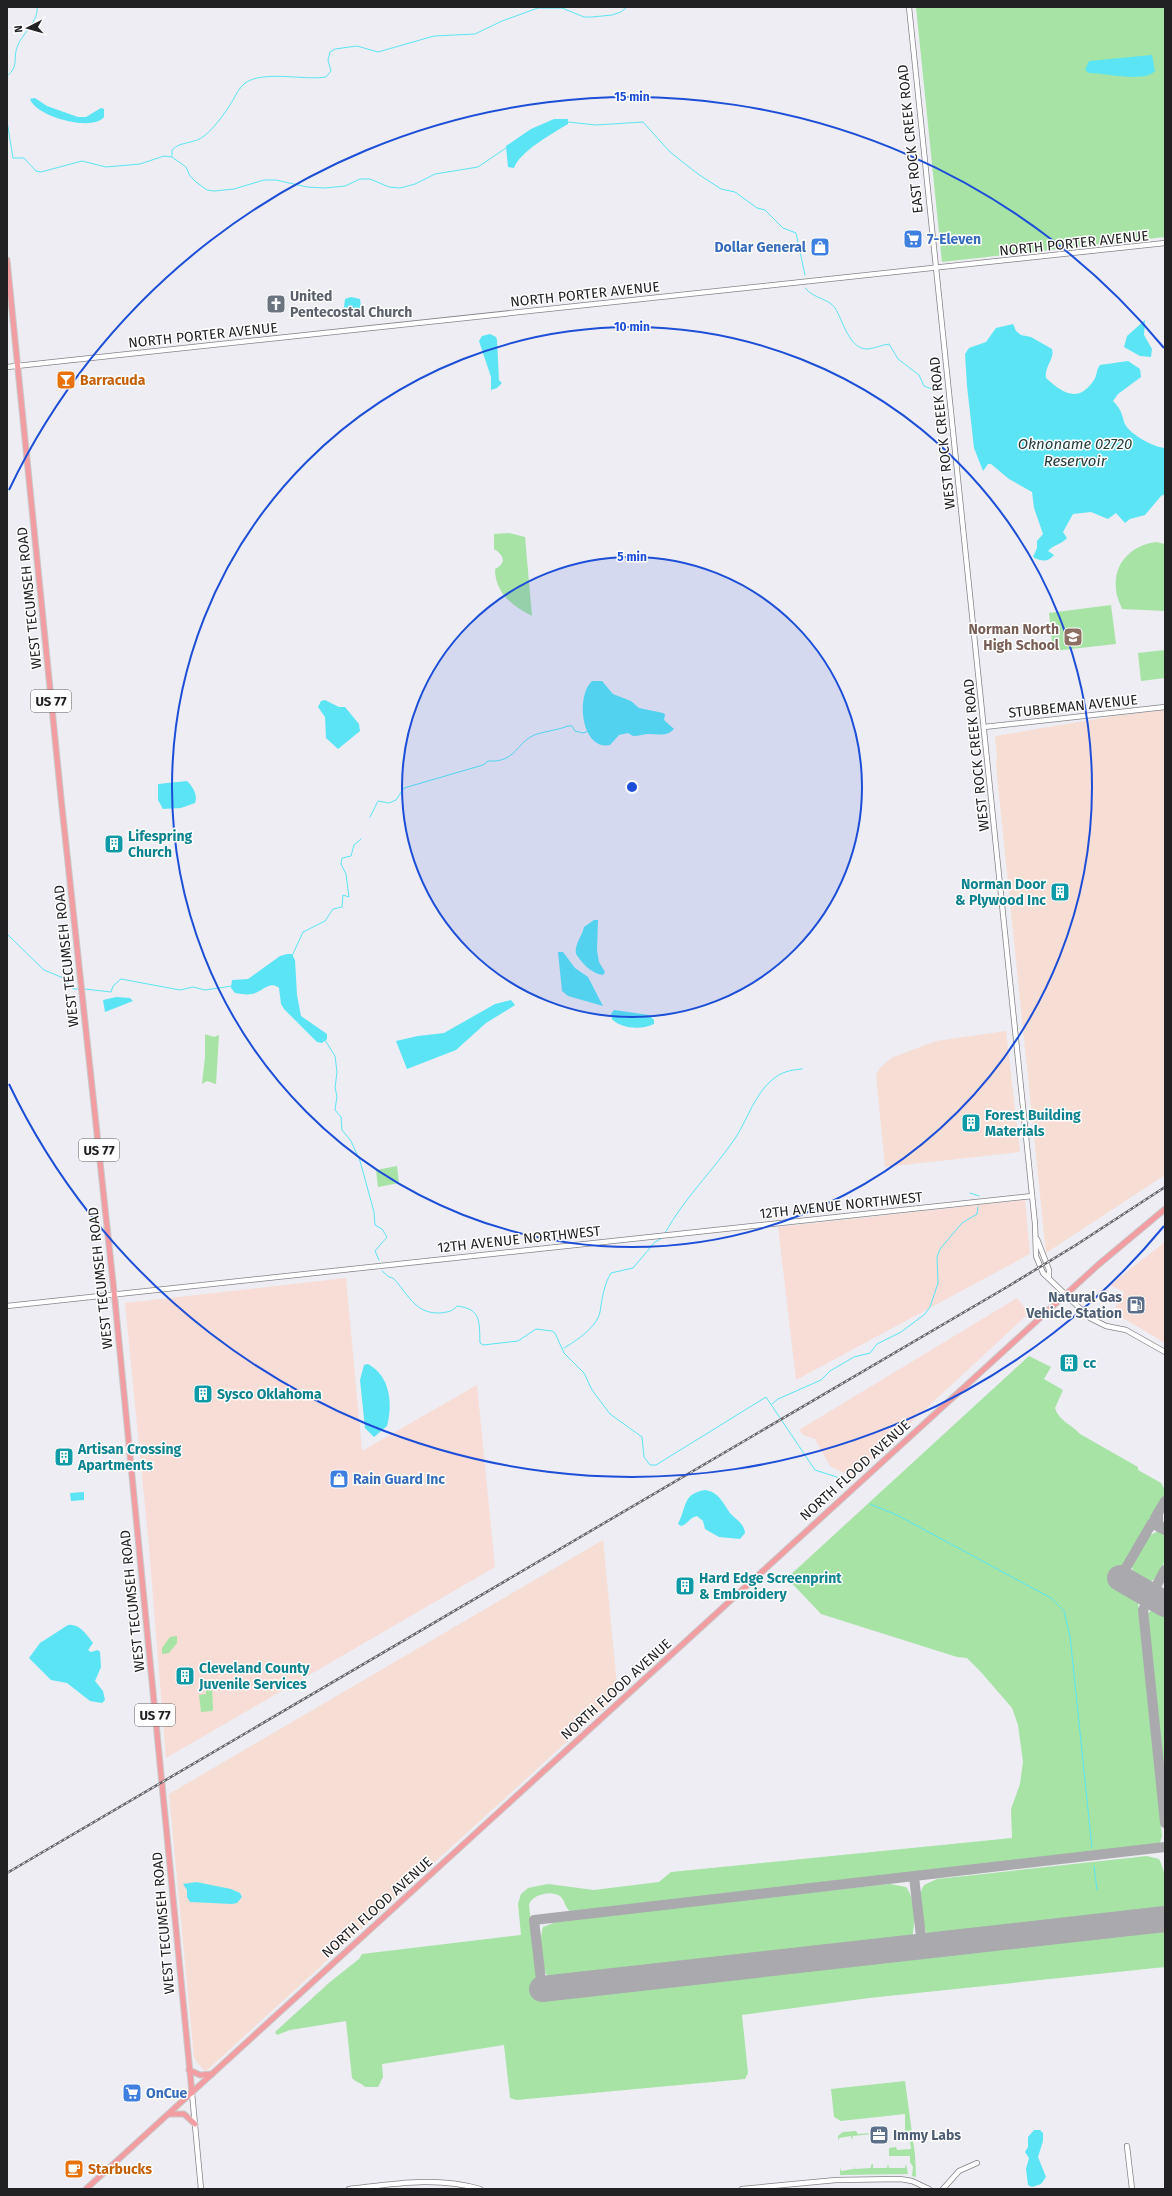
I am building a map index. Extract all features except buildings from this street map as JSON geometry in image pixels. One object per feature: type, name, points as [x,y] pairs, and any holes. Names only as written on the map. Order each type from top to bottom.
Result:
[{"type":"main road","name":"EAST ROCK CREEK ROAD","points":[[909,7],[935,269]]},
{"type":"main road","name":"NORTH PORTER AVENUE","points":[[7,367],[809,281],[935,269],[1165,243]]},
{"type":"main road","name":"US 77","points":[[7,260],[18,366]]},
{"type":"main road","name":"WEST ROCK CREEK ROAD","points":[[935,269],[984,726],[1032,1196],[1036,1239],[1035,1248],[1038,1262],[1043,1273],[1049,1277],[1065,1296],[1082,1312],[1096,1322],[1126,1330],[1165,1352]]},
{"type":"main road","name":"WEST TECUMSEH ROAD","points":[[18,366],[83,1007],[114,1293],[201,2189]]},
{"type":"main road","name":"STUBBEMAN AVENUE","points":[[984,726],[1165,707]]},
{"type":"main road","name":"12TH AVENUE NORTHWEST","points":[[7,1306],[114,1293],[1032,1196]]},
{"type":"main road","name":"NORTH FLOOD AVENUE","points":[[86,2189],[1112,1252],[1165,1209]]},
{"type":"main road","points":[[189,2070],[200,2075],[212,2074]]},
{"type":"main road","points":[[169,2114],[183,2114],[195,2124]]},
{"type":"main road","points":[[1127,2146],[1132,2189]]},
{"type":"main road","points":[[943,2189],[951,2182],[959,2171],[977,2163]]},
{"type":"main road","points":[[742,2189],[822,2181],[900,2179],[912,2180],[926,2188]]},
{"type":"main road","points":[[349,2189],[433,2181],[455,2183],[480,2189]]},
{"type":"main road","points":[[949,2189],[951,2182]]},
{"type":"shaded area","points":[[1165,710],[1165,1175],[1046,1253],[996,766],[997,755],[995,736],[1114,716]]},
{"type":"shaded area","points":[[1006,1031],[1020,1152],[885,1167],[876,1075],[880,1068],[891,1058],[936,1041]]},
{"type":"shaded area","points":[[1025,1200],[1030,1254],[796,1380],[778,1227]]},
{"type":"shaded area","points":[[1165,1242],[1165,1343],[1116,1314],[1116,1306],[1124,1292],[1110,1285]]},
{"type":"shaded area","points":[[346,1278],[362,1451],[477,1385],[495,1567],[166,1758],[149,1547],[125,1303]]},
{"type":"shaded area","points":[[1017,1298],[1029,1313],[852,1477],[830,1466],[815,1439],[803,1435],[799,1430]]},
{"type":"shaded area","points":[[603,1540],[618,1695],[205,2072],[194,2058],[169,1794]]},
{"type":"green space","points":[[916,7],[1165,7],[1165,237],[942,262]]},
{"type":"green space","points":[[509,533],[525,537],[532,616],[512,604],[506,598],[498,585],[496,578],[495,569],[503,562],[503,559],[502,556],[494,549],[494,534]]},
{"type":"green space","points":[[1156,542],[1165,544],[1165,611],[1122,609],[1117,597],[1116,589],[1116,580],[1121,563],[1132,551],[1147,544]]},
{"type":"green space","points":[[1111,605],[1116,644],[1053,651],[1049,613]]},
{"type":"green space","points":[[1165,650],[1165,678],[1141,681],[1138,653]]},
{"type":"green space","points":[[205,1034],[214,1037],[219,1035],[216,1084],[207,1081],[202,1084],[205,1057]]},
{"type":"green space","points":[[397,1166],[399,1183],[378,1187],[376,1170]]},
{"type":"green space","points":[[1029,1356],[1051,1367],[1044,1379],[1063,1390],[1055,1408],[1062,1419],[1080,1434],[1138,1467],[1138,1470],[1161,1483],[1165,1490],[1164,1496],[1113,1583],[1136,1596],[1138,1603],[1162,1836],[1160,1843],[1155,1847],[571,1912],[567,1909],[561,1897],[552,1893],[542,1894],[534,1898],[529,1905],[539,1998],[1165,1928],[1165,1967],[869,1998],[742,2015],[748,2073],[745,2079],[516,2100],[510,2098],[504,2045],[382,2064],[383,2077],[378,2087],[365,2087],[352,2078],[346,2021],[290,2030],[277,2035],[275,2032],[330,1982],[359,1959],[362,1954],[521,1935],[518,1904],[521,1894],[528,1888],[548,1884],[594,1890],[659,1882],[671,1872],[1012,1838],[1011,1809],[1020,1784],[1023,1762],[1018,1725],[1012,1708],[980,1671],[967,1658],[957,1657],[821,1614],[787,1578]]},
{"type":"green space","points":[[1158,1531],[1165,1534],[1164,1561],[1160,1573],[1150,1582],[1140,1579],[1135,1575],[1132,1570],[1132,1566],[1149,1536]]},
{"type":"green space","points":[[1154,1609],[1165,1614],[1165,1797],[1147,1620],[1148,1613]]},
{"type":"green space","points":[[177,1636],[177,1643],[169,1653],[162,1654],[162,1648],[170,1637]]},
{"type":"green space","points":[[212,1685],[213,1709],[212,1711],[201,1712],[199,1695],[206,1694],[205,1686]]},
{"type":"green space","points":[[1147,1856],[1159,1859],[1163,1871],[1166,1884],[1166,1905],[1164,1911],[928,1937],[921,1911],[920,1897],[924,1885],[937,1879]]},
{"type":"green space","points":[[890,1884],[906,1887],[912,1898],[914,1926],[912,1939],[550,1979],[546,1974],[542,1961],[541,1939],[543,1927],[556,1922],[584,1917]]},
{"type":"green space","points":[[905,2081],[915,2155],[916,2177],[912,2176],[913,2167],[910,2162],[910,2156],[889,2156],[889,2148],[896,2147],[897,2150],[911,2149],[909,2133],[905,2134],[905,2114],[841,2121],[834,2117],[831,2089]]},
{"type":"green space","points":[[856,2131],[858,2134],[872,2134],[853,2136],[852,2140],[851,2136],[839,2138],[838,2141],[838,2136],[843,2132]]},
{"type":"green space","points":[[873,2164],[873,2168],[887,2168],[888,2164],[889,2168],[905,2168],[906,2164],[908,2174],[840,2175],[840,2167],[841,2171],[854,2169],[854,2166],[855,2169],[871,2168],[871,2165]]},
{"type":"water","points":[[1152,55],[1155,71],[1150,75],[1134,77],[1089,73],[1085,70],[1089,61]]},
{"type":"water","points":[[35,98],[47,106],[78,117],[86,117],[101,108],[104,109],[104,117],[98,121],[89,123],[77,123],[53,117],[34,106],[30,99]]},
{"type":"water","points":[[554,119],[568,119],[568,124],[529,149],[517,162],[514,168],[508,167],[506,146],[531,129]]},
{"type":"water","points":[[351,297],[360,299],[361,307],[357,312],[346,312],[344,307],[345,299]]},
{"type":"water","points":[[1145,320],[1144,335],[1152,349],[1151,357],[1140,356],[1124,347],[1127,336]]},
{"type":"water","name":"Oknoname 02720 Reservoir","points":[[1013,324],[1016,331],[1021,335],[1031,337],[1052,349],[1053,353],[1046,378],[1052,384],[1065,392],[1077,394],[1083,392],[1096,377],[1100,365],[1128,361],[1140,369],[1141,377],[1118,394],[1113,401],[1119,408],[1124,422],[1130,431],[1148,443],[1165,448],[1165,494],[1161,496],[1145,515],[1130,519],[1125,523],[1116,513],[1108,519],[1091,512],[1073,514],[1063,532],[1067,538],[1048,551],[1054,555],[1052,558],[1047,560],[1038,560],[1033,557],[1037,548],[1037,541],[1043,534],[1034,508],[1032,492],[1009,479],[991,464],[988,464],[983,471],[974,448],[965,354],[969,348],[986,342],[996,328]]},
{"type":"water","points":[[490,334],[496,337],[497,340],[499,380],[502,383],[497,388],[491,390],[491,377],[479,341],[482,336]]},
{"type":"water","points":[[592,681],[602,681],[613,694],[631,701],[639,708],[665,714],[664,720],[674,729],[671,732],[662,734],[633,736],[628,733],[619,735],[610,745],[600,745],[593,740],[584,721],[584,699],[587,689]]},
{"type":"water","points":[[325,700],[339,707],[345,707],[359,724],[360,731],[338,749],[326,738],[325,717],[318,707],[321,701]]},
{"type":"water","points":[[187,781],[194,791],[196,797],[195,803],[181,808],[163,809],[158,800],[158,784]]},
{"type":"water","points":[[594,920],[598,920],[597,950],[599,962],[605,972],[603,975],[594,972],[584,965],[576,954],[576,947],[584,927]]},
{"type":"water","points":[[558,952],[563,952],[575,968],[588,977],[603,1006],[568,996],[562,991]]},
{"type":"water","points":[[292,954],[295,960],[297,995],[301,1016],[327,1034],[327,1039],[322,1043],[317,1042],[284,1009],[281,1004],[279,988],[276,986],[269,986],[252,994],[235,993],[231,988],[232,980],[248,979],[280,956]]},
{"type":"water","points":[[116,997],[130,998],[133,1001],[105,1012],[103,1000]]},
{"type":"water","points":[[511,1000],[515,1005],[486,1023],[456,1050],[407,1069],[396,1041],[418,1036],[444,1033],[495,1004]]},
{"type":"water","points":[[614,1010],[649,1015],[654,1020],[654,1024],[638,1028],[620,1025],[612,1019],[611,1014]]},
{"type":"water","points":[[368,1364],[375,1369],[385,1383],[388,1391],[390,1408],[387,1426],[374,1437],[365,1428],[360,1380],[364,1365]]},
{"type":"water","points":[[705,1490],[714,1493],[741,1524],[745,1533],[740,1539],[719,1537],[705,1529],[703,1521],[697,1516],[681,1526],[678,1524],[686,1502],[689,1498],[698,1492]]},
{"type":"water","points":[[84,1492],[84,1500],[71,1501],[70,1493]]},
{"type":"water","points":[[68,1625],[76,1626],[82,1630],[93,1643],[88,1650],[91,1652],[98,1650],[100,1652],[101,1667],[95,1681],[103,1691],[105,1700],[102,1703],[90,1701],[67,1683],[51,1680],[29,1658],[40,1643]]},
{"type":"water","points":[[196,1882],[231,1889],[240,1893],[242,1897],[237,1903],[232,1904],[190,1902],[187,1897],[187,1890],[183,1884]]},
{"type":"water","points":[[1034,2130],[1040,2130],[1043,2133],[1043,2141],[1038,2157],[1046,2177],[1041,2184],[1032,2187],[1028,2185],[1026,2169],[1029,2158],[1025,2152],[1028,2147],[1028,2137]]},
{"type":"waterway","points":[[7,76],[15,65],[16,50],[20,40],[36,17],[37,7]]},
{"type":"waterway","points":[[172,156],[172,150],[175,147],[200,139],[211,130],[226,112],[241,87],[248,81],[257,78],[280,76],[316,78],[326,77],[331,71],[328,60],[330,52],[335,49],[357,46],[378,52],[434,36],[475,34],[502,21],[538,8],[562,8],[584,17],[592,17],[612,15],[621,12],[627,7]]},
{"type":"waterway","points":[[7,121],[13,158],[24,158],[36,171],[41,172],[82,161],[106,167],[140,164],[164,156],[172,157],[186,167],[190,176],[196,182],[207,190],[214,191],[234,189],[264,180],[276,180],[307,187],[325,188],[345,186],[360,179],[370,179],[389,187],[400,188],[415,184],[435,174],[478,167],[506,148]]},
{"type":"waterway","points":[[568,122],[596,125],[643,122],[670,152],[698,174],[721,189],[735,192],[757,208],[765,210],[783,228],[796,233],[805,275]]},
{"type":"waterway","points":[[805,288],[812,294],[829,302],[835,308],[847,333],[856,345],[861,348],[868,349],[889,344],[898,359],[919,375],[924,386],[932,389],[939,388]]},
{"type":"waterway","points":[[370,817],[378,801],[389,803],[396,800],[404,788],[483,765],[488,761],[505,759],[516,751],[530,737],[537,734],[568,726],[572,726],[575,731],[583,733],[589,731]]},
{"type":"waterway","points":[[292,956],[303,932],[325,921],[333,909],[342,907],[343,895],[349,897],[346,874],[341,864],[342,858],[351,856],[354,845],[361,839]]},
{"type":"waterway","points":[[7,934],[44,970],[61,977],[73,989],[79,989]]},
{"type":"waterway","points":[[85,989],[111,992],[113,986],[121,979],[180,990],[193,987],[205,990],[232,986]]},
{"type":"waterway","points":[[325,1040],[335,1056],[337,1072],[335,1088],[337,1096],[335,1110],[341,1117],[342,1130],[351,1141],[360,1161],[374,1212],[375,1225],[382,1229],[387,1237],[375,1251],[379,1260]]},
{"type":"waterway","points":[[665,1233],[681,1208],[736,1137],[756,1099],[766,1086],[775,1077],[782,1073],[802,1069]]},
{"type":"waterway","points":[[970,1193],[979,1196]]},
{"type":"waterway","points":[[772,1404],[778,1399],[821,1380],[830,1371],[854,1357],[870,1353],[877,1344],[901,1332],[925,1314],[930,1307],[938,1283],[937,1257],[940,1249],[962,1223],[977,1214],[978,1207]]},
{"type":"waterway","points":[[564,1348],[580,1337],[595,1323],[600,1312],[605,1287],[611,1273],[633,1268],[655,1242],[662,1238]]},
{"type":"waterway","points":[[382,1271],[389,1277],[393,1278],[412,1302],[424,1310],[440,1313],[451,1311],[457,1306],[471,1310],[478,1318],[480,1343],[483,1345],[518,1341],[536,1329],[552,1331],[555,1333],[564,1353],[584,1373],[592,1390],[610,1414],[642,1437],[644,1457],[650,1465],[656,1465],[766,1397],[815,1470],[849,1481]]},
{"type":"waterway","points":[[870,1504],[897,1515],[1051,1598],[1064,1611],[1070,1636],[1092,1848]]},
{"type":"waterway","points":[[1094,1866],[1097,1890]]},
{"type":"taxiway","points":[[1155,1518],[1165,1501]]},
{"type":"taxiway","points":[[1158,1513],[1158,1522],[1161,1528],[1159,1527]]},
{"type":"taxiway","points":[[1120,1578],[1152,1523],[1165,1530]]},
{"type":"taxiway","points":[[1165,1570],[1143,1610],[1165,1823]]},
{"type":"taxiway","points":[[542,1989],[534,1920],[1165,1847]]},
{"type":"taxiway","points":[[914,1877],[922,1945]]},
{"type":"runway","points":[[1120,1578],[1165,1604]]},
{"type":"runway","points":[[542,1989],[1165,1919]]},
{"type":"railway","points":[[7,1873],[1007,1287],[1076,1245],[1165,1187]]},
{"type":"place","name":"7-Eleven","points":[[913,239]]},
{"type":"place","name":"Dollar General","points":[[820,247]]},
{"type":"place","name":"United Pentecostal Church","points":[[276,304]]},
{"type":"place","name":"Barracuda","points":[[66,380]]},
{"type":"place","name":"Norman North High School","points":[[1073,637]]},
{"type":"place","name":"Lifespring Church","points":[[114,844]]},
{"type":"place","name":"Norman Door & Plywood Inc","points":[[1060,892]]},
{"type":"place","name":"Forest Building Materials","points":[[971,1123]]},
{"type":"place","name":"Natural Gas Vehicle Station","points":[[1136,1305]]},
{"type":"place","name":"cc","points":[[1069,1363]]},
{"type":"place","name":"Sysco Oklahoma","points":[[203,1394]]},
{"type":"place","name":"Artisan Crossing Apartments","points":[[64,1457]]},
{"type":"place","name":"Rain Guard Inc","points":[[339,1479]]},
{"type":"place","name":"Hard Edge Screenprint & Embroidery","points":[[685,1586]]},
{"type":"place","name":"Cleveland County Juvenile Services","points":[[185,1676]]},
{"type":"place","name":"OnCue","points":[[132,2093]]},
{"type":"place","name":"Immy Labs","points":[[879,2135]]},
{"type":"place","name":"Starbucks","points":[[74,2169]]}]
